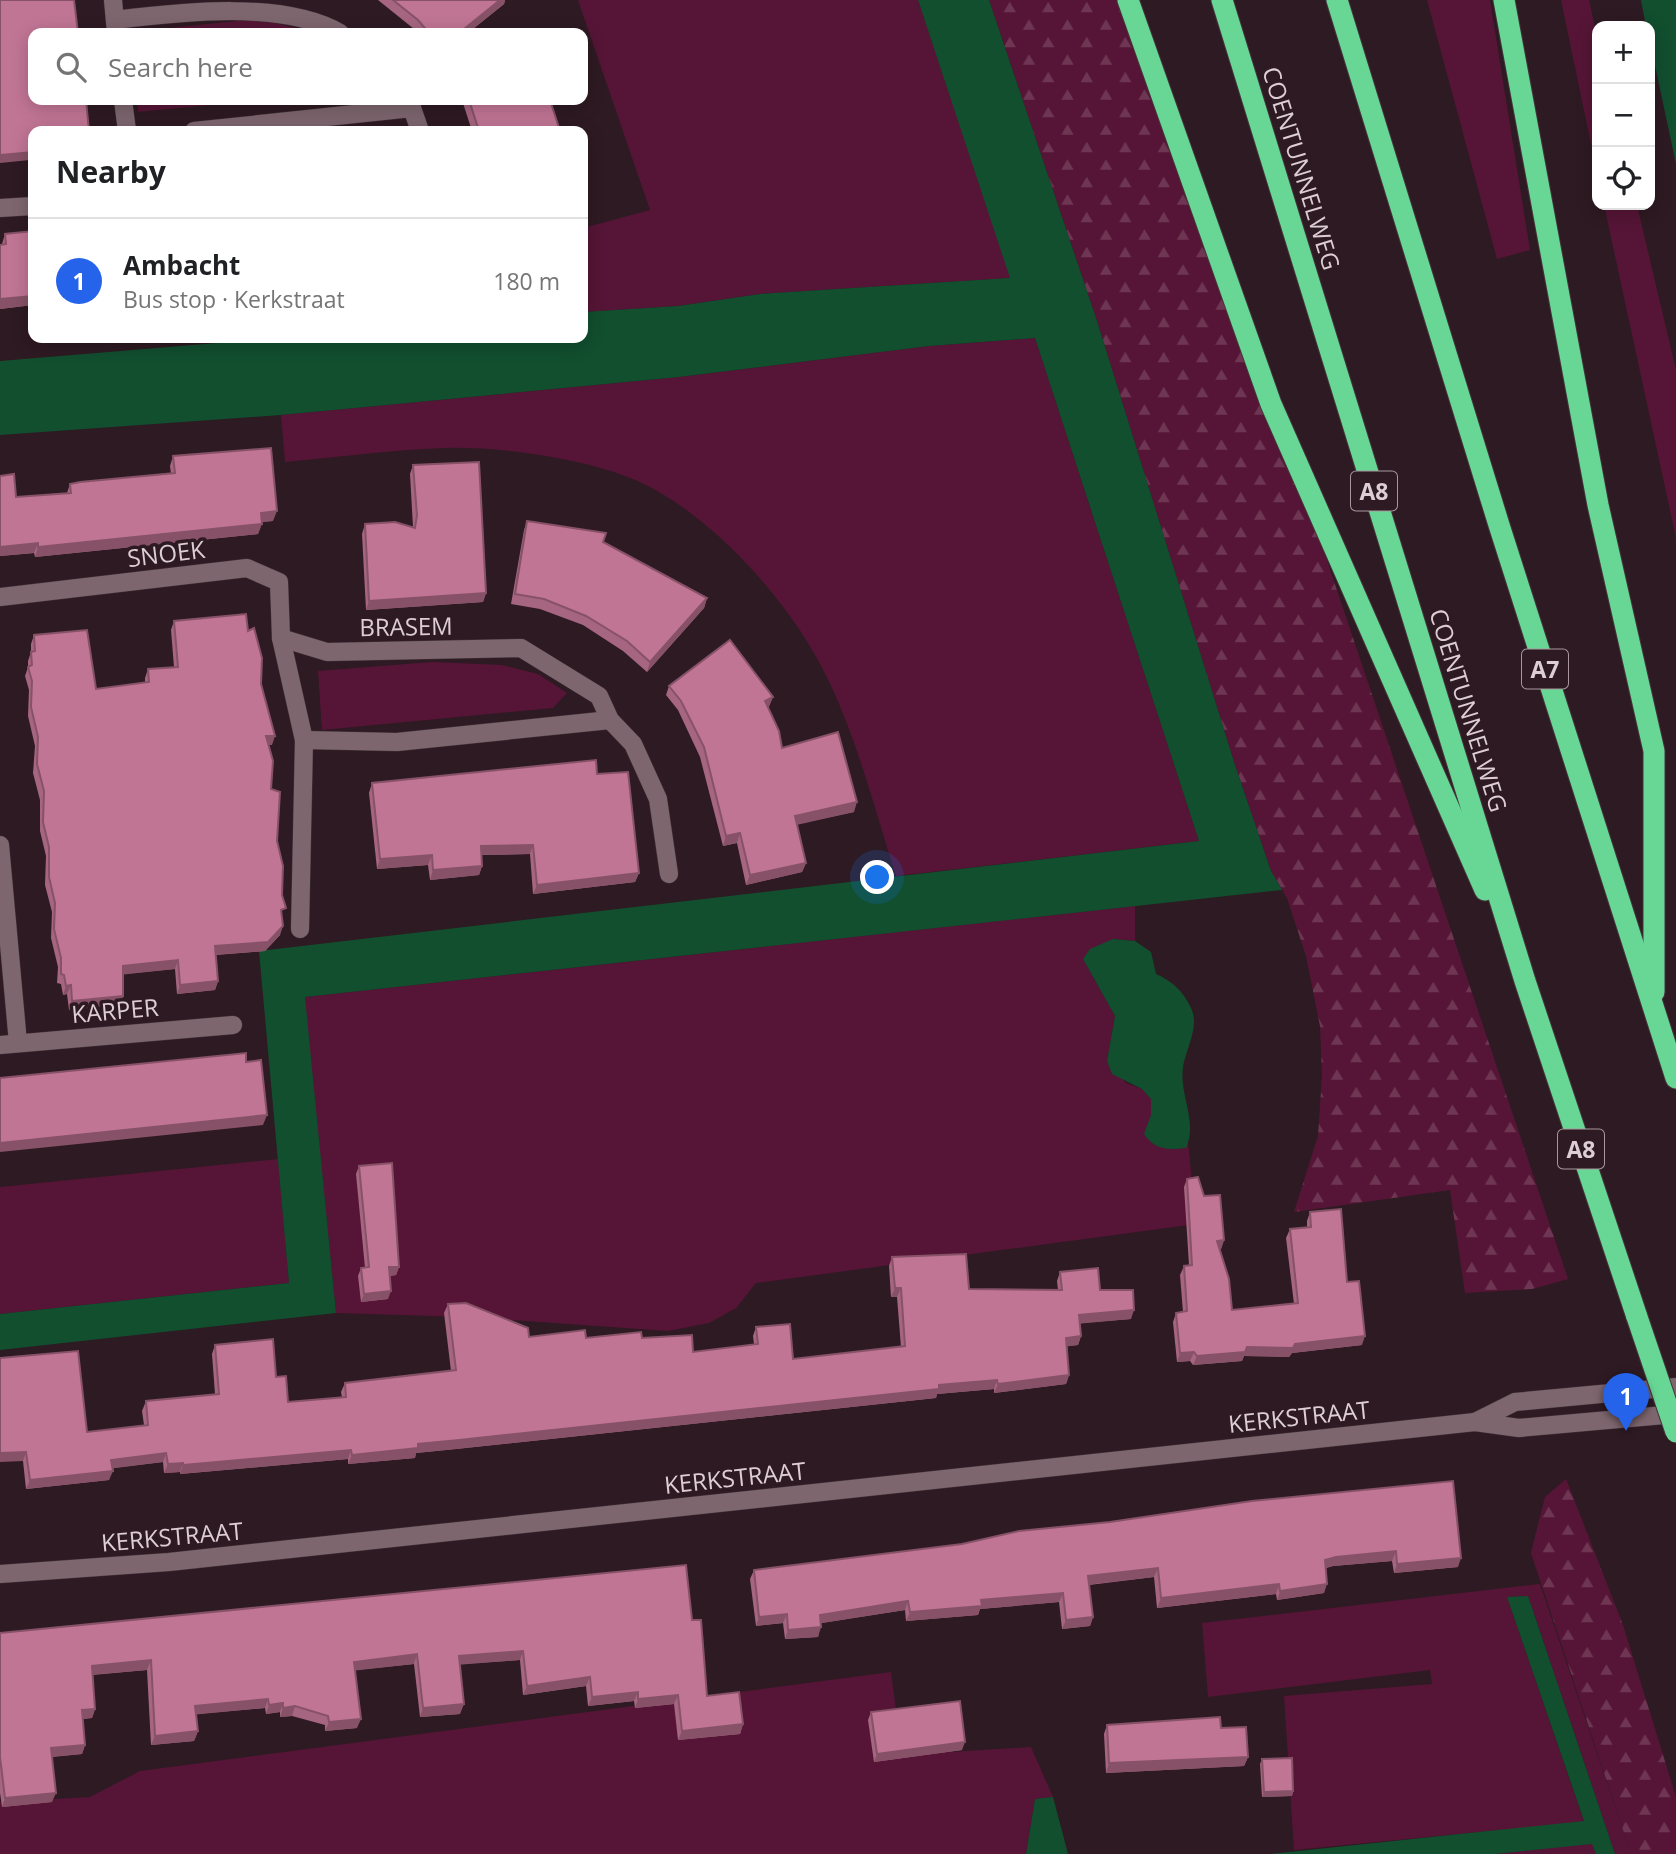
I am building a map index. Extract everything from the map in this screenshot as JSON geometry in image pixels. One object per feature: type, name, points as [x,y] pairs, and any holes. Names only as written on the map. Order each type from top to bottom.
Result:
[{"type":"highway","name":"A8","points":[[1128,0],[1271,404],[1525,981]]},
{"type":"highway","name":"COENTUNNELWEG","points":[[1222,0],[1525,981],[1676,1432]]},
{"type":"highway","name":"A7","points":[[1337,0],[1676,1078]]},
{"type":"highway","points":[[1504,0],[1598,506],[1654,751],[1654,1012]]},
{"type":"street","points":[[113,0],[116,27],[266,7],[323,20],[333,28]]},
{"type":"street","points":[[124,105],[126,126]]},
{"type":"street","points":[[234,126],[401,105]]},
{"type":"street","points":[[409,105],[418,126]]},
{"type":"street","points":[[0,208],[28,206]]},
{"type":"street","name":"SNOEK","points":[[0,597],[247,568],[279,582],[282,638]]},
{"type":"street","points":[[282,638],[304,740],[300,929]]},
{"type":"street","name":"BRASEM","points":[[282,638],[327,652],[521,648],[599,696],[610,720],[633,744],[658,799],[669,874]]},
{"type":"street","points":[[304,740],[397,742],[610,720]]},
{"type":"street","points":[[0,845],[9,1044]]},
{"type":"street","name":"KARPER","points":[[9,1044],[233,1025]]},
{"type":"street","name":"KERKSTRAAT","points":[[1475,1422],[1515,1402],[1676,1387]]},
{"type":"street","name":"KERKSTRAAT","points":[[0,1574],[183,1561],[1475,1422],[1519,1428],[1676,1414]]},
{"type":"green space","points":[[578,0],[918,0],[1011,278],[760,294],[678,306],[588,312],[588,227],[650,210]]},
{"type":"green space","points":[[989,0],[1139,0],[1568,1279],[1532,1289],[1465,1293],[1450,1190],[1294,1212],[1318,1136],[1322,1075],[1320,1026],[1306,956],[1287,898],[1271,871],[1235,765],[1097,321]]},
{"type":"green space","points":[[1427,0],[1490,0],[1530,250],[1497,259]]},
{"type":"green space","points":[[1561,0],[1589,0],[1594,21],[1592,149]]},
{"type":"green space","points":[[257,19],[296,28],[170,28]]},
{"type":"green space","points":[[137,105],[209,105],[138,112]]},
{"type":"green space","points":[[1605,210],[1638,210],[1676,370],[1676,538]]},
{"type":"green space","points":[[1035,338],[1199,841],[896,876],[843,713],[804,636],[786,610],[743,560],[694,515],[668,497],[642,483],[597,467],[545,456],[491,449],[424,449],[285,462],[281,415],[679,377],[929,346]]},
{"type":"green space","points":[[432,662],[502,665],[538,674],[567,693],[553,708],[322,730],[318,671]]},
{"type":"green space","points":[[1135,906],[1135,941],[1113,939],[1083,959],[1115,1016],[1107,1061],[1126,1083],[1142,1089],[1151,1099],[1151,1115],[1185,1148],[1188,1141],[1196,1224],[756,1283],[736,1308],[709,1323],[668,1331],[467,1317],[336,1313],[304,997]]},
{"type":"green space","points":[[278,1159],[289,1283],[0,1314],[0,1187]]},
{"type":"green space","points":[[1566,1479],[1623,1625],[1676,1797],[1676,1854],[1631,1854],[1531,1553],[1545,1497]]},
{"type":"green space","points":[[1540,1584],[1631,1854],[1615,1854],[1528,1596],[1507,1597],[1584,1822],[1294,1850],[1284,1696],[1432,1684],[1430,1670],[1208,1697],[1202,1623]]},
{"type":"green space","points":[[891,1672],[902,1755],[1031,1747],[1053,1797],[1035,1799],[1026,1854],[0,1854],[0,1802],[90,1797],[140,1771]]},
{"type":"green space","points":[[1592,1843],[1596,1854],[1495,1854]]},
{"type":"shaded area","points":[[918,0],[989,0],[1097,321],[1235,765],[1271,871],[1282,890],[305,997],[336,1313],[0,1350],[0,1314],[289,1283],[259,951],[1199,841],[1035,338],[929,346],[679,377],[281,415],[0,435],[0,361],[218,343],[588,343],[588,312],[678,306],[760,294],[1010,278]]},
{"type":"shaded area","points":[[1641,0],[1676,0],[1676,164],[1655,65],[1655,21],[1645,21]]},
{"type":"shaded area","points":[[1113,939],[1135,941],[1151,952],[1156,974],[1176,987],[1191,1008],[1194,1023],[1182,1077],[1190,1128],[1186,1148],[1162,1148],[1148,1139],[1144,1134],[1151,1115],[1151,1099],[1142,1089],[1112,1074],[1107,1061],[1115,1016],[1083,959],[1090,949]]},
{"type":"shaded area","points":[[1528,1596],[1615,1854],[1596,1854],[1592,1844],[1495,1854],[1270,1854],[1584,1821],[1507,1597]]},
{"type":"shaded area","points":[[1053,1797],[1068,1854],[1026,1854],[1035,1799]]},
{"type":"building","points":[[0,0],[74,0],[77,28],[28,28],[28,105],[86,105],[89,126],[28,126],[28,152],[0,155]]},
{"type":"building","points":[[393,0],[500,0],[465,28],[425,28]]},
{"type":"building","points":[[471,105],[552,105],[558,126],[477,126]]},
{"type":"building","points":[[28,232],[28,296],[0,299],[0,245],[6,244],[5,234]]},
{"type":"building","points":[[271,448],[277,511],[261,513],[262,524],[38,547],[38,543],[0,547],[0,476],[14,474],[16,497],[71,493],[70,484],[80,482],[175,473],[173,456]]},
{"type":"building","points":[[479,462],[486,593],[369,601],[365,524],[395,522],[415,528],[417,515],[413,465]]},
{"type":"building","points":[[527,521],[606,533],[603,542],[707,598],[650,662],[627,641],[586,616],[544,599],[515,594]]},
{"type":"building","points":[[246,614],[248,631],[254,628],[262,658],[261,684],[275,736],[266,736],[273,761],[271,789],[280,792],[277,841],[283,866],[282,895],[286,908],[281,910],[283,926],[268,942],[215,946],[218,981],[180,985],[178,960],[123,966],[123,996],[72,1001],[71,985],[66,986],[64,975],[61,974],[61,958],[54,929],[55,903],[49,877],[49,847],[43,822],[44,791],[37,764],[38,737],[31,707],[32,681],[28,667],[32,665],[31,652],[35,651],[34,635],[87,630],[96,689],[149,682],[148,669],[178,667],[174,621]]},
{"type":"building","points":[[730,640],[773,697],[765,701],[779,731],[782,748],[838,732],[857,802],[795,816],[806,863],[750,875],[740,833],[726,836],[704,747],[681,701],[669,686]]},
{"type":"building","points":[[596,760],[597,774],[628,772],[639,873],[537,885],[533,845],[481,846],[482,866],[433,870],[432,855],[380,859],[372,783]]},
{"type":"building","points":[[246,1053],[246,1062],[261,1060],[267,1115],[0,1143],[0,1078]]},
{"type":"building","points":[[392,1163],[399,1267],[389,1267],[391,1291],[364,1294],[361,1268],[369,1267],[359,1166]]},
{"type":"building","points":[[1198,1177],[1204,1196],[1220,1195],[1224,1240],[1217,1241],[1229,1279],[1232,1310],[1298,1303],[1290,1229],[1311,1227],[1310,1212],[1341,1209],[1347,1282],[1359,1281],[1365,1336],[1295,1344],[1293,1348],[1247,1347],[1245,1352],[1197,1356],[1194,1352],[1180,1353],[1176,1313],[1187,1311],[1184,1266],[1192,1265],[1187,1179]]},
{"type":"building","points":[[966,1254],[969,1289],[1062,1290],[1060,1272],[1098,1268],[1100,1290],[1133,1290],[1134,1310],[1079,1315],[1081,1336],[1066,1338],[1069,1375],[998,1384],[997,1380],[939,1385],[939,1389],[418,1444],[418,1448],[352,1455],[351,1450],[183,1465],[168,1464],[166,1453],[111,1460],[113,1471],[30,1480],[26,1452],[0,1453],[0,1358],[78,1351],[87,1432],[148,1425],[146,1401],[219,1394],[215,1345],[273,1339],[276,1377],[286,1376],[288,1402],[346,1397],[345,1383],[456,1370],[448,1304],[466,1303],[528,1328],[529,1337],[585,1330],[586,1338],[641,1332],[642,1338],[692,1335],[693,1352],[758,1344],[756,1327],[790,1324],[793,1359],[905,1346],[901,1288],[895,1288],[892,1257]]},
{"type":"building","points":[[1453,1481],[1461,1558],[1397,1564],[1396,1551],[1336,1557],[1325,1560],[1327,1584],[1280,1591],[1279,1584],[1161,1598],[1158,1568],[1088,1576],[1093,1617],[1066,1620],[1063,1593],[981,1600],[982,1606],[910,1612],[908,1601],[820,1615],[821,1627],[788,1630],[787,1614],[759,1617],[754,1570],[962,1544],[1019,1531],[1110,1522],[1252,1501]]},
{"type":"building","points":[[686,1565],[692,1620],[701,1620],[707,1696],[739,1692],[743,1724],[682,1731],[678,1695],[638,1699],[638,1692],[592,1697],[590,1677],[527,1686],[523,1651],[459,1656],[464,1704],[423,1708],[417,1654],[354,1662],[361,1719],[329,1722],[328,1716],[295,1706],[283,1708],[283,1703],[269,1705],[268,1699],[195,1706],[198,1731],[155,1736],[151,1660],[92,1666],[95,1709],[82,1710],[85,1745],[51,1748],[56,1793],[5,1798],[0,1757],[0,1633]]},
{"type":"building","points":[[960,1701],[965,1742],[877,1754],[871,1712]]},
{"type":"building","points":[[1220,1717],[1221,1728],[1246,1727],[1248,1757],[1109,1763],[1107,1725]]},
{"type":"building","points":[[1292,1758],[1293,1791],[1264,1792],[1262,1759]]},
{"type":"place","name":"Ambacht","points":[[1626,1431]]}]
